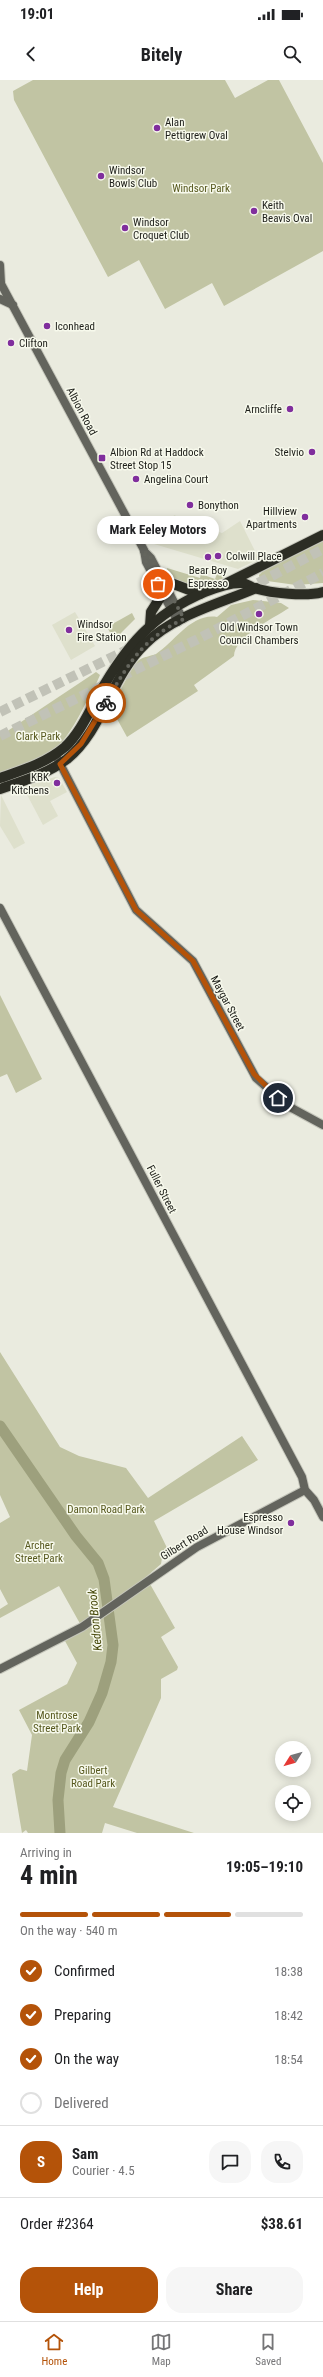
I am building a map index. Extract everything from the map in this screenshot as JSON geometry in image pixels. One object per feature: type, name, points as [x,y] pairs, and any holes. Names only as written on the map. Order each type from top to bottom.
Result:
[{"type":"highway","points":[[0,778],[33,767],[55,754],[74,736],[119,659],[150,626],[174,608],[200,594],[223,585],[323,535]]},
{"type":"highway","points":[[163,580],[200,594]]},
{"type":"highway","points":[[223,585],[244,583],[256,588],[297,595],[323,592]]},
{"type":"highway","points":[[0,789],[42,774],[60,764],[70,756],[86,737],[113,690],[141,648],[159,632],[227,599],[256,588]]},
{"type":"highway","points":[[150,626],[151,612],[163,593]]},
{"type":"street","points":[[0,265],[0,283]]},
{"type":"street","name":"Albion Road","points":[[0,283],[144,550],[151,558],[163,580],[181,621]]},
{"type":"street","points":[[0,299],[13,305]]},
{"type":"street","name":"Albion Road","points":[[144,550],[146,562],[163,593],[174,608]]},
{"type":"street","name":"Maygar Street","points":[[55,754],[136,910],[193,961],[256,1078],[288,1106],[323,1125]]},
{"type":"street","name":"Fuller Street","points":[[0,908],[302,1479],[305,1490]]},
{"type":"street","points":[[305,1490],[314,1500],[323,1518]]},
{"type":"street","name":"Gilbert Road","points":[[0,1669],[82,1627],[192,1550],[305,1490]]},
{"type":"shaded area","points":[[175,515],[181,526],[189,523],[222,533],[240,521],[259,559],[238,569],[154,544],[148,539],[145,532]]},
{"type":"shaded area","points":[[75,612],[95,646],[71,660],[52,625]]},
{"type":"shaded area","points":[[55,777],[59,778],[67,792],[50,801],[58,816],[43,825],[23,787]]},
{"type":"shaded area","points":[[1,795],[25,843],[14,849],[0,826]]},
{"type":"green space","name":"Windsor Park","points":[[33,80],[225,80],[235,98],[268,80],[279,80],[323,163],[323,251],[224,306],[212,283],[165,309],[139,260],[108,277],[14,100],[13,91]]},
{"type":"green space","points":[[323,538],[323,583],[296,585],[260,580],[259,575],[262,572]]},
{"type":"green space","points":[[167,568],[200,578],[201,574],[215,579],[217,574],[226,576],[212,583],[195,586],[186,585],[172,578],[166,572]]},
{"type":"green space","points":[[253,600],[281,603],[289,608],[247,635],[240,642],[234,656],[194,685],[198,691],[127,737],[111,708],[128,676],[139,660],[156,654],[199,619],[217,617],[231,605]]},
{"type":"green space","points":[[132,613],[135,619],[114,640],[107,627]]},
{"type":"green space","name":"Clark Park","points":[[96,672],[100,675],[96,684],[72,729],[66,737],[46,755],[27,764],[0,773],[0,736]]},
{"type":"green space","points":[[0,995],[42,1079],[16,1093],[7,1074],[0,1077]]},
{"type":"green space","points":[[0,1352],[60,1447],[79,1456],[126,1468],[148,1498],[242,1436],[258,1460],[154,1521],[169,1552],[162,1558],[161,1564],[146,1577],[175,1628],[161,1637],[178,1667],[177,1670],[161,1679],[161,1698],[113,1807],[194,1833],[137,1833],[105,1823],[102,1833],[28,1833],[26,1830],[22,1833],[12,1774],[20,1769],[27,1771],[32,1735],[19,1710],[67,1684],[77,1663],[65,1641],[83,1629],[59,1586],[0,1618],[0,1609],[8,1604],[0,1589],[0,1523],[10,1517],[0,1495]]},
{"type":"waterway","name":"Kedron Brook","points":[[0,1426],[76,1536],[98,1563],[104,1579],[113,1645],[111,1662],[102,1693],[89,1722],[65,1760],[61,1773],[58,1800],[60,1833]]},
{"type":"tunnel","points":[[245,590],[323,549]]},
{"type":"tunnel","points":[[0,736],[198,639],[323,573]]},
{"type":"tunnel","points":[[0,712],[131,648]]},
{"type":"way so far","points":[[106,703],[135,655],[145,643],[159,632],[184,619],[151,558],[144,550],[146,562],[158,584]]},
{"type":"place","name":"Alan Pettigrew Oval","points":[[157,128]]},
{"type":"place","name":"Windsor Bowls Club","points":[[101,176]]},
{"type":"place","name":"Keith Beavis Oval","points":[[254,211]]},
{"type":"place","name":"Windsor Croquet Club","points":[[125,228]]},
{"type":"place","name":"Iconhead","points":[[47,326]]},
{"type":"place","name":"Clifton","points":[[11,343]]},
{"type":"place","name":"Arncliffe","points":[[290,409]]},
{"type":"place","name":"Stelvio","points":[[312,452]]},
{"type":"place","name":"Albion Rd at Haddock Street Stop 15","points":[[102,458]]},
{"type":"place","name":"Angelina Court","points":[[136,479]]},
{"type":"place","name":"Bonython","points":[[190,505]]},
{"type":"place","name":"Hillview Apartments","points":[[305,517]]},
{"type":"place","name":"Colwill Place","points":[[218,556]]},
{"type":"place","name":"Bear Boy Espresso","points":[[208,557]]},
{"type":"place","name":"Mark Eeley Motors","points":[[158,584]]},
{"type":"place","name":"Old Windsor Town Council Chambers","points":[[259,614]]},
{"type":"place","name":"Windsor Fire Station","points":[[69,630]]},
{"type":"place","name":"KBK Kitchens","points":[[57,783]]},
{"type":"place","name":"Espresso House Windsor","points":[[291,1523]]},
{"type":"route","points":[[106,703],[81,744],[66,760],[60,764],[136,910],[193,961],[256,1078],[278,1098]]},
{"type":"park label","name":"Damon Road Park","points":[[106,1509]]},
{"type":"park label","name":"Archer Street Park","points":[[39,1551]]},
{"type":"park label","name":"Montrose Street Park","points":[[57,1721]]},
{"type":"park label","name":"Gilbert Road Park","points":[[93,1776]]}]
